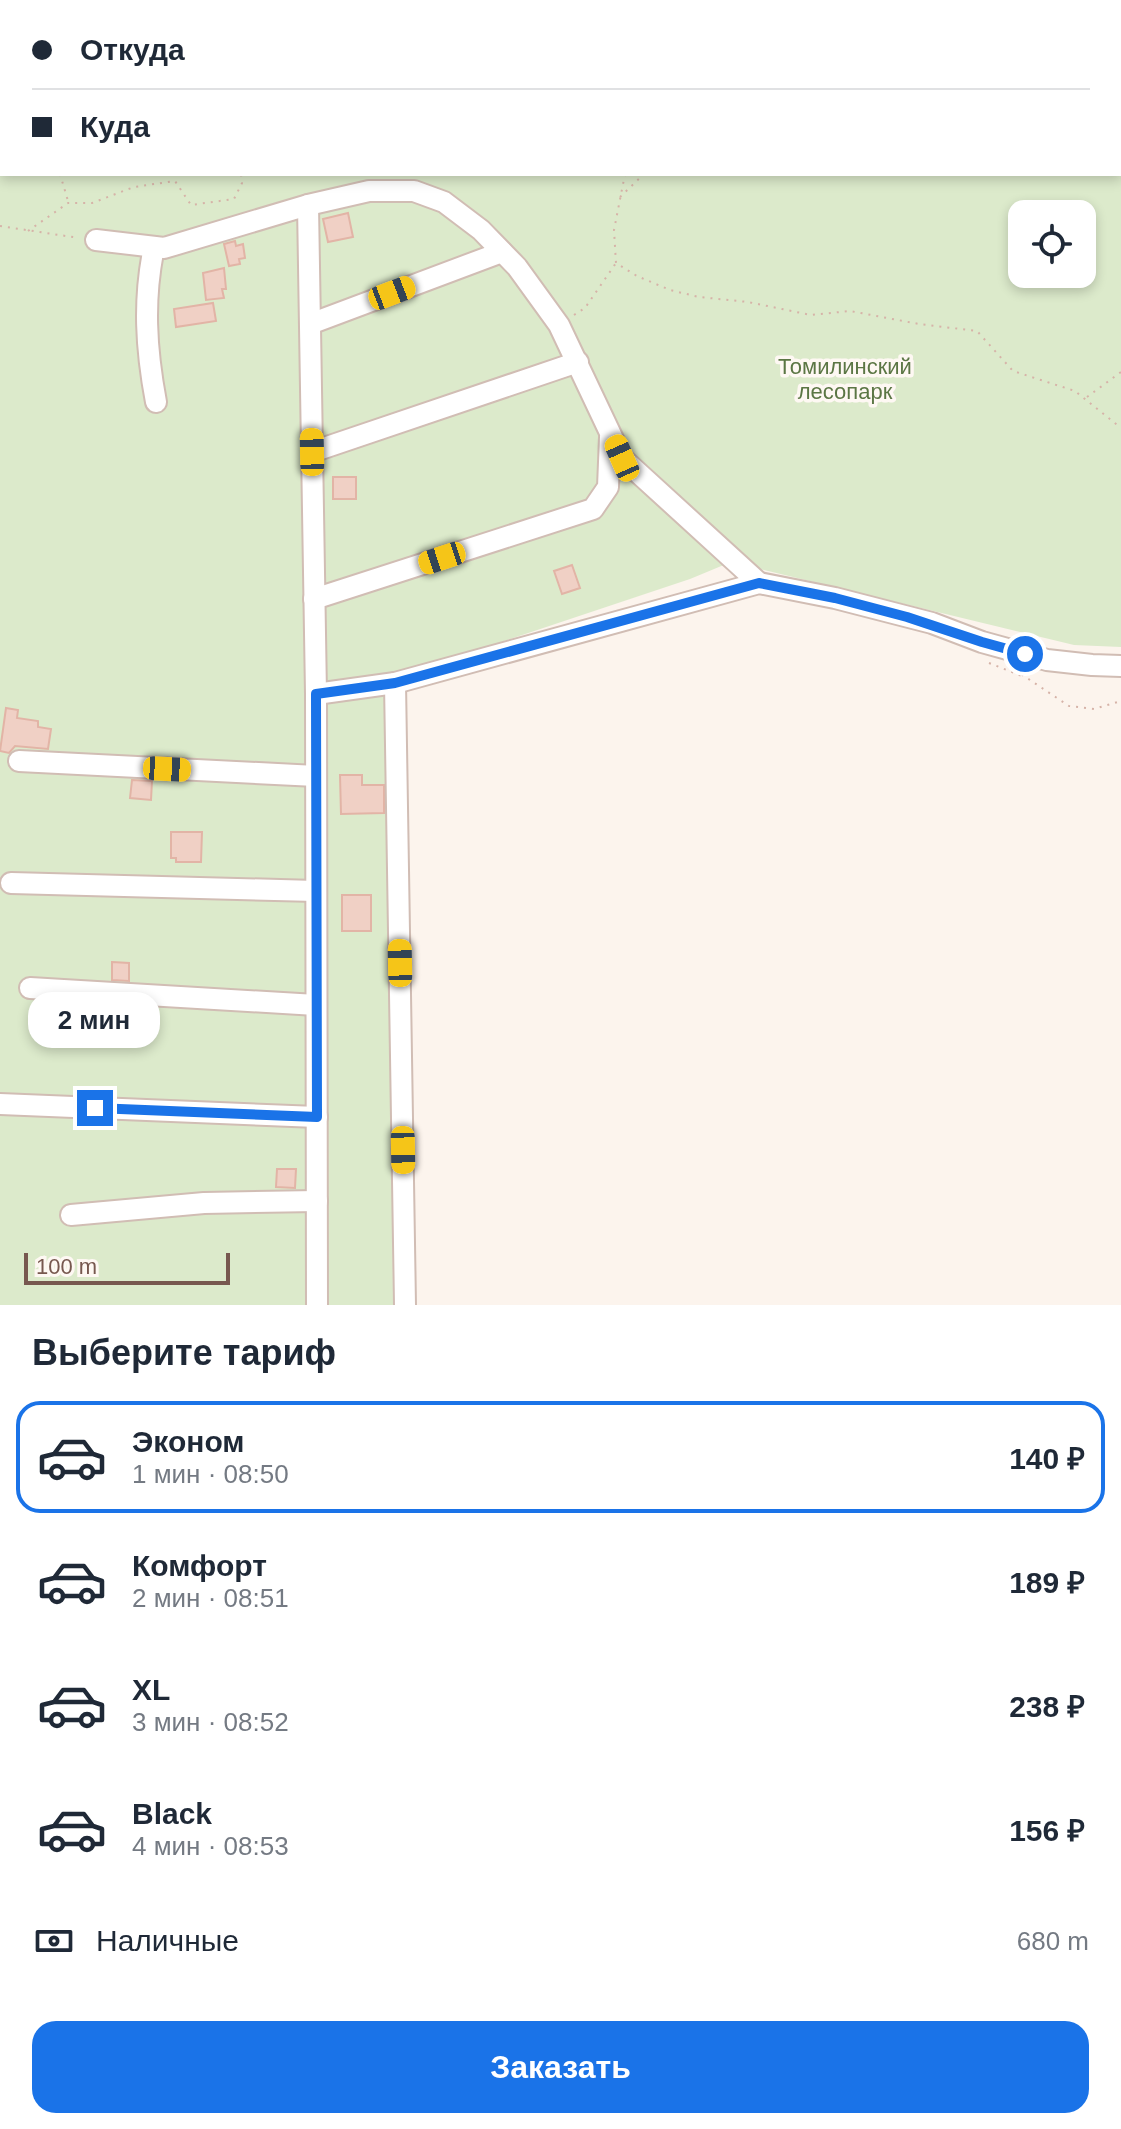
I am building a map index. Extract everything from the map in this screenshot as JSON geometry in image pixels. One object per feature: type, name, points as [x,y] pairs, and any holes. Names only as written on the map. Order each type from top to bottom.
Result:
[{"type":"street","points":[[96,240],[164,248],[308,205],[369,191],[414,191],[444,202],[481,230],[517,267],[559,325],[622,458],[759,583]]},
{"type":"street","points":[[308,205],[316,694],[317,1305]]},
{"type":"street","points":[[154,247],[148,278],[147,354],[156,402]]},
{"type":"street","points":[[310,324],[502,252]]},
{"type":"street","points":[[312,452],[578,362]]},
{"type":"street","points":[[314,599],[593,509],[608,487],[610,433]]},
{"type":"street","points":[[316,694],[395,683],[759,583],[835,598],[932,623],[982,642],[1047,660],[1121,666]]},
{"type":"street","points":[[395,683],[405,1305]]},
{"type":"street","points":[[19,761],[316,776]]},
{"type":"street","points":[[11,883],[316,891]]},
{"type":"street","points":[[30,988],[316,1005]]},
{"type":"street","points":[[0,1104],[317,1117]]},
{"type":"street","points":[[71,1215],[204,1203],[317,1201]]},
{"type":"path","points":[[61,176],[68,203]]},
{"type":"path","points":[[175,181],[178,176]]},
{"type":"path","points":[[175,181],[191,205],[234,199],[242,183],[241,176]]},
{"type":"path","points":[[559,325],[585,308],[616,263],[614,230],[624,176]]},
{"type":"path","points":[[619,198],[642,176]]},
{"type":"path","points":[[28,231],[68,203],[92,203],[134,187],[175,181]]},
{"type":"path","points":[[0,226],[96,240]]},
{"type":"path","points":[[616,263],[670,290],[699,297],[748,302],[811,315],[850,311],[977,331],[1013,371],[1061,385],[1086,398],[1121,428]]},
{"type":"path","points":[[1086,398],[1121,372]]},
{"type":"path","points":[[1012,667],[1069,706],[1094,709],[1121,701]]},
{"type":"green space","name":"Томилинский лесопарк","points":[[0,176],[1121,176],[1121,647],[1074,645],[731,562],[690,579],[390,679],[393,1305],[0,1305]]},
{"type":"building","points":[[348,213],[353,237],[328,242],[323,219]]},
{"type":"building","points":[[235,241],[236,246],[243,244],[245,258],[239,259],[240,264],[229,266],[224,244]]},
{"type":"building","points":[[224,268],[224,298],[206,300],[203,273]]},
{"type":"building","points":[[213,303],[216,321],[176,327],[174,309]]},
{"type":"building","points":[[333,477],[356,477],[356,499],[333,499]]},
{"type":"building","points":[[572,565],[580,588],[562,594],[554,571]]},
{"type":"building","points":[[6,708],[18,710],[17,718],[38,721],[38,727],[51,729],[48,749],[15,746],[9,753],[0,751]]},
{"type":"building","points":[[340,775],[362,775],[362,785],[384,785],[384,813],[341,814]]},
{"type":"building","points":[[132,780],[152,781],[151,800],[130,798]]},
{"type":"building","points":[[171,832],[202,832],[201,862],[176,862],[176,858],[171,858]]},
{"type":"building","points":[[342,895],[371,895],[371,931],[342,931]]},
{"type":"building","points":[[112,962],[129,963],[129,981],[112,980]]},
{"type":"building","points":[[277,1169],[296,1169],[295,1188],[276,1187]]},
{"type":"route","points":[[95,1108],[317,1117],[316,694],[395,683],[759,583],[835,598],[932,623],[1025,654]]}]
